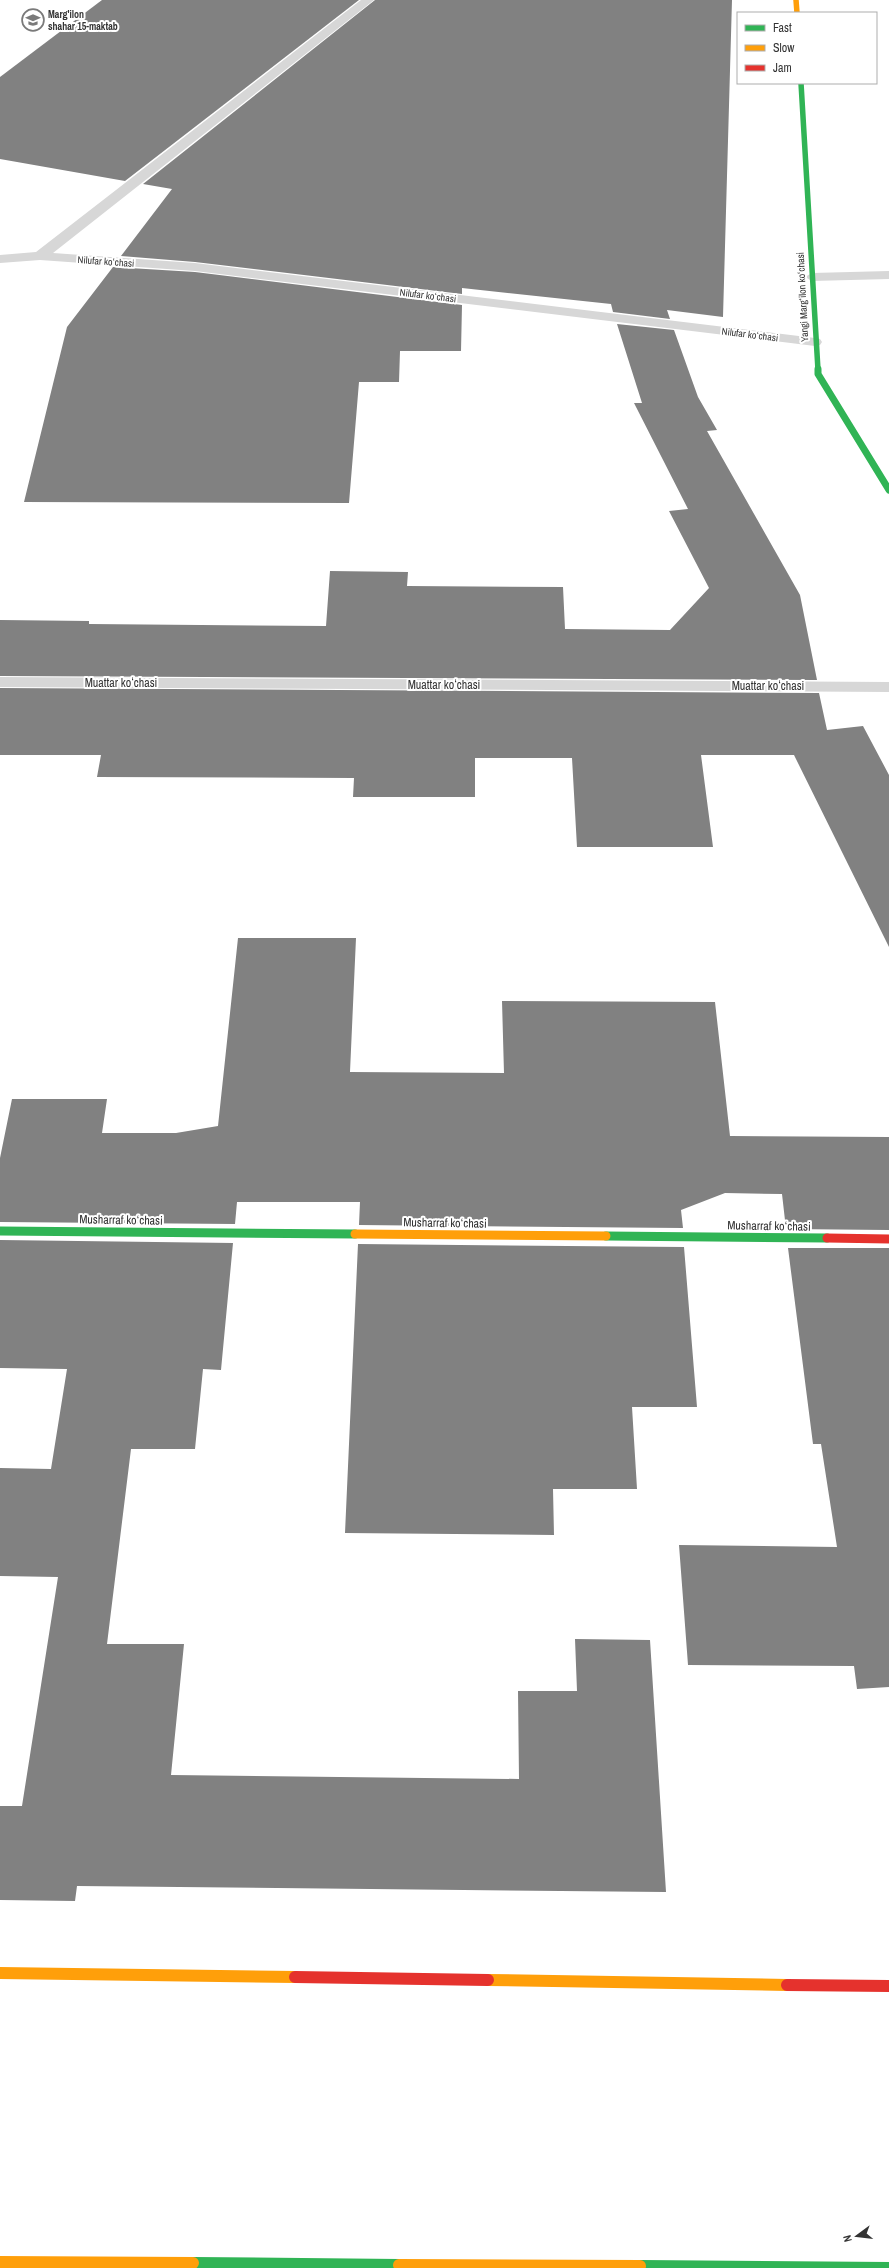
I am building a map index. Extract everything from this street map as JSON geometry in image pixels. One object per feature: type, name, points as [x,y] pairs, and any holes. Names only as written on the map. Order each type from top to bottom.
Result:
[{"type":"main road","points":[[796,0],[797,12]]},
{"type":"main road","name":"Yangi Margʻilon koʻchasi","points":[[801,84],[818,374],[889,490]]},
{"type":"main road","name":"Musharraf koʻchasi","points":[[0,1231],[889,1239]]},
{"type":"main road","points":[[0,1973],[889,1986]]},
{"type":"main road","points":[[0,2262],[889,2268]]},
{"type":"street","points":[[40,256],[368,0]]},
{"type":"street","name":"Nilufar koʻchasi","points":[[0,259],[40,256],[195,267],[815,342]]},
{"type":"street","points":[[812,277],[889,274]]},
{"type":"street","name":"Muattar koʻchasi","points":[[0,682],[889,687]]},
{"type":"building","points":[[102,0],[359,0],[125,181],[0,159],[0,77]]},
{"type":"building","points":[[375,0],[732,0],[723,317],[667,310],[670,319],[613,312],[611,304],[462,288],[462,294],[195,262],[121,256],[172,189],[143,184]]},
{"type":"building","points":[[113,267],[195,272],[462,305],[461,351],[400,351],[399,382],[359,382],[349,503],[24,502],[67,327]]},
{"type":"building","points":[[617,324],[674,330],[698,397],[717,430],[707,431],[800,595],[817,680],[0,676],[0,620],[89,621],[89,624],[326,626],[330,571],[408,572],[407,586],[563,587],[565,629],[670,630],[709,588],[669,511],[688,509],[634,403],[642,403]]},
{"type":"building","points":[[0,688],[819,693],[827,730],[863,726],[889,775],[889,947],[794,755],[701,755],[713,847],[577,847],[572,758],[475,758],[475,797],[353,797],[354,778],[97,777],[101,755],[0,755]]},
{"type":"building","points":[[238,938],[356,938],[350,1072],[504,1073],[502,1001],[715,1002],[730,1136],[889,1137],[889,1230],[786,1229],[782,1194],[725,1193],[681,1210],[683,1228],[359,1225],[360,1202],[237,1202],[235,1224],[0,1222],[0,1158],[12,1099],[107,1099],[102,1133],[176,1133],[218,1126]]},
{"type":"building","points":[[0,1240],[233,1243],[221,1370],[203,1369],[195,1449],[131,1449],[107,1644],[184,1644],[171,1775],[519,1779],[518,1691],[577,1691],[575,1639],[650,1640],[666,1892],[77,1886],[75,1901],[0,1900],[0,1806],[22,1806],[58,1577],[0,1576],[0,1468],[51,1469],[67,1369],[0,1368]]},
{"type":"building","points":[[358,1244],[684,1247],[697,1407],[632,1407],[637,1489],[553,1489],[554,1535],[345,1533]]},
{"type":"building","points":[[788,1248],[889,1248],[889,1687],[857,1689],[854,1666],[688,1665],[679,1545],[837,1547],[821,1444],[813,1444]]},
{"type":"traffic: fast","points":[[801,84],[818,374],[889,490]]},
{"type":"traffic: fast","points":[[0,1231],[355,1234]]},
{"type":"traffic: fast","points":[[606,1236],[827,1238]]},
{"type":"traffic: fast","points":[[193,2263],[399,2265]]},
{"type":"traffic: fast","points":[[640,2266],[889,2268]]},
{"type":"traffic: slow","points":[[796,0],[797,12]]},
{"type":"traffic: slow","points":[[355,1234],[606,1236]]},
{"type":"traffic: slow","points":[[0,1973],[295,1977]]},
{"type":"traffic: slow","points":[[488,1980],[787,1985]]},
{"type":"traffic: slow","points":[[0,2262],[193,2263]]},
{"type":"traffic: slow","points":[[399,2265],[640,2266]]},
{"type":"traffic: jam","points":[[827,1238],[889,1239]]},
{"type":"traffic: jam","points":[[295,1977],[488,1980]]},
{"type":"traffic: jam","points":[[787,1985],[889,1986]]},
{"type":"place","name":"Marg'ilon shahar 15-maktab","points":[[33,20]]}]
